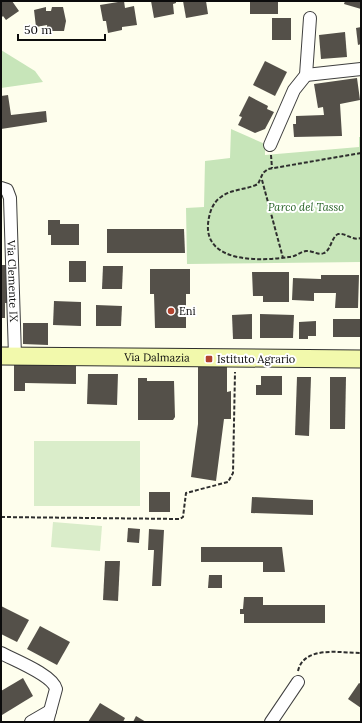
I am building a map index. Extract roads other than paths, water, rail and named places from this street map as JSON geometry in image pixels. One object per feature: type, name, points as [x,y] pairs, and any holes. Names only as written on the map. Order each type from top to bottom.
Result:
[{"type":"street","points":[[270,145],[294,90],[306,75],[310,18]]},
{"type":"street","points":[[306,75],[361,69]]},
{"type":"street","name":"Via Clemente IX","points":[[1,188],[7,190],[10,198],[8,356]]},
{"type":"street","name":"Via Dalmazia","points":[[8,356],[361,359]]},
{"type":"street","points":[[1,653],[53,681],[56,689],[48,716],[31,722]]},
{"type":"street","points":[[271,722],[298,682]]},
{"type":"place","name":"Eni","points":[[171,311]]},
{"type":"place","name":"Istituto Agrario","points":[[209,359]]},
{"type":"park label","name":"Parco del Tasso","points":[[306,207]]}]
